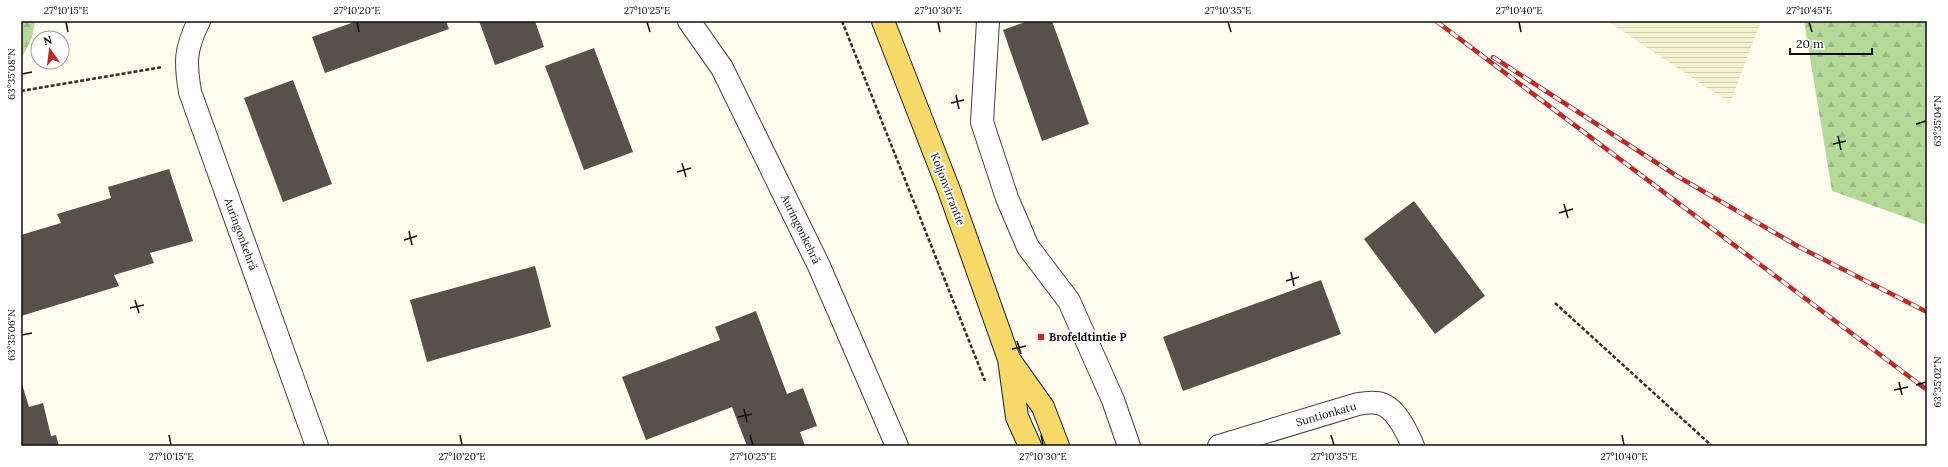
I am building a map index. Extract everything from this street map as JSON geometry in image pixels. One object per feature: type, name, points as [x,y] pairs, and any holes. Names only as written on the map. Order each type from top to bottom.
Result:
[{"type":"main road","name":"Koljonvirrantie","points":[[882,21],[949,190],[1009,359],[1017,417],[1030,446]]},
{"type":"main road","name":"Koljonvirrantie","points":[[1009,359],[1043,407],[1058,446]]},
{"type":"street","name":"Auringonkehrä","points":[[199,21],[190,39],[186,64],[190,92],[317,446]]},
{"type":"street","name":"Auringonkehrä","points":[[689,21],[722,68],[819,266],[897,446]]},
{"type":"street","points":[[988,21],[982,122],[1007,198],[1028,247],[1069,301],[1113,400],[1129,446]]},
{"type":"street","name":"Suntionkatu","points":[[1219,446],[1358,404],[1378,403],[1395,414],[1406,428],[1413,446]]},
{"type":"path","points":[[842,21],[987,388]]},
{"type":"path","points":[[21,91],[186,64]]},
{"type":"path","points":[[1555,303],[1712,446]]},
{"type":"green space","points":[[21,21],[35,21],[33,30],[30,30],[30,42],[21,59]]},
{"type":"green space","points":[[1607,21],[1761,21],[1730,103]]},
{"type":"green space","points":[[1804,21],[1927,21],[1927,225],[1832,191]]},
{"type":"building","points":[[357,21],[446,21],[449,29],[325,73],[312,37]]},
{"type":"building","points":[[479,21],[535,21],[544,47],[495,65]]},
{"type":"building","points":[[1028,21],[1052,21],[1089,124],[1042,141],[1003,30]]},
{"type":"building","points":[[594,48],[633,152],[584,170],[545,66]]},
{"type":"building","points":[[293,80],[332,184],[283,202],[244,98]]},
{"type":"building","points":[[169,169],[193,241],[150,253],[154,263],[114,275],[119,286],[21,316],[21,235],[61,223],[57,214],[111,198],[108,187]]},
{"type":"building","points":[[1414,201],[1485,296],[1435,334],[1364,239]]},
{"type":"building","points":[[535,266],[551,327],[427,362],[410,300]]},
{"type":"building","points":[[1321,280],[1341,334],[1183,391],[1163,337]]},
{"type":"building","points":[[756,311],[787,394],[803,388],[817,426],[800,432],[805,446],[747,446],[732,407],[646,440],[622,377],[720,340],[715,327]]},
{"type":"building","points":[[21,381],[29,407],[43,403],[51,436],[56,435],[59,446],[21,446]]},
{"type":"railway","points":[[1436,21],[1927,390]]},
{"type":"railway","points":[[1493,57],[1677,176],[1801,248],[1927,312]]},
{"type":"place","name":"Brofeldtintie P","points":[[1041,337]]}]
